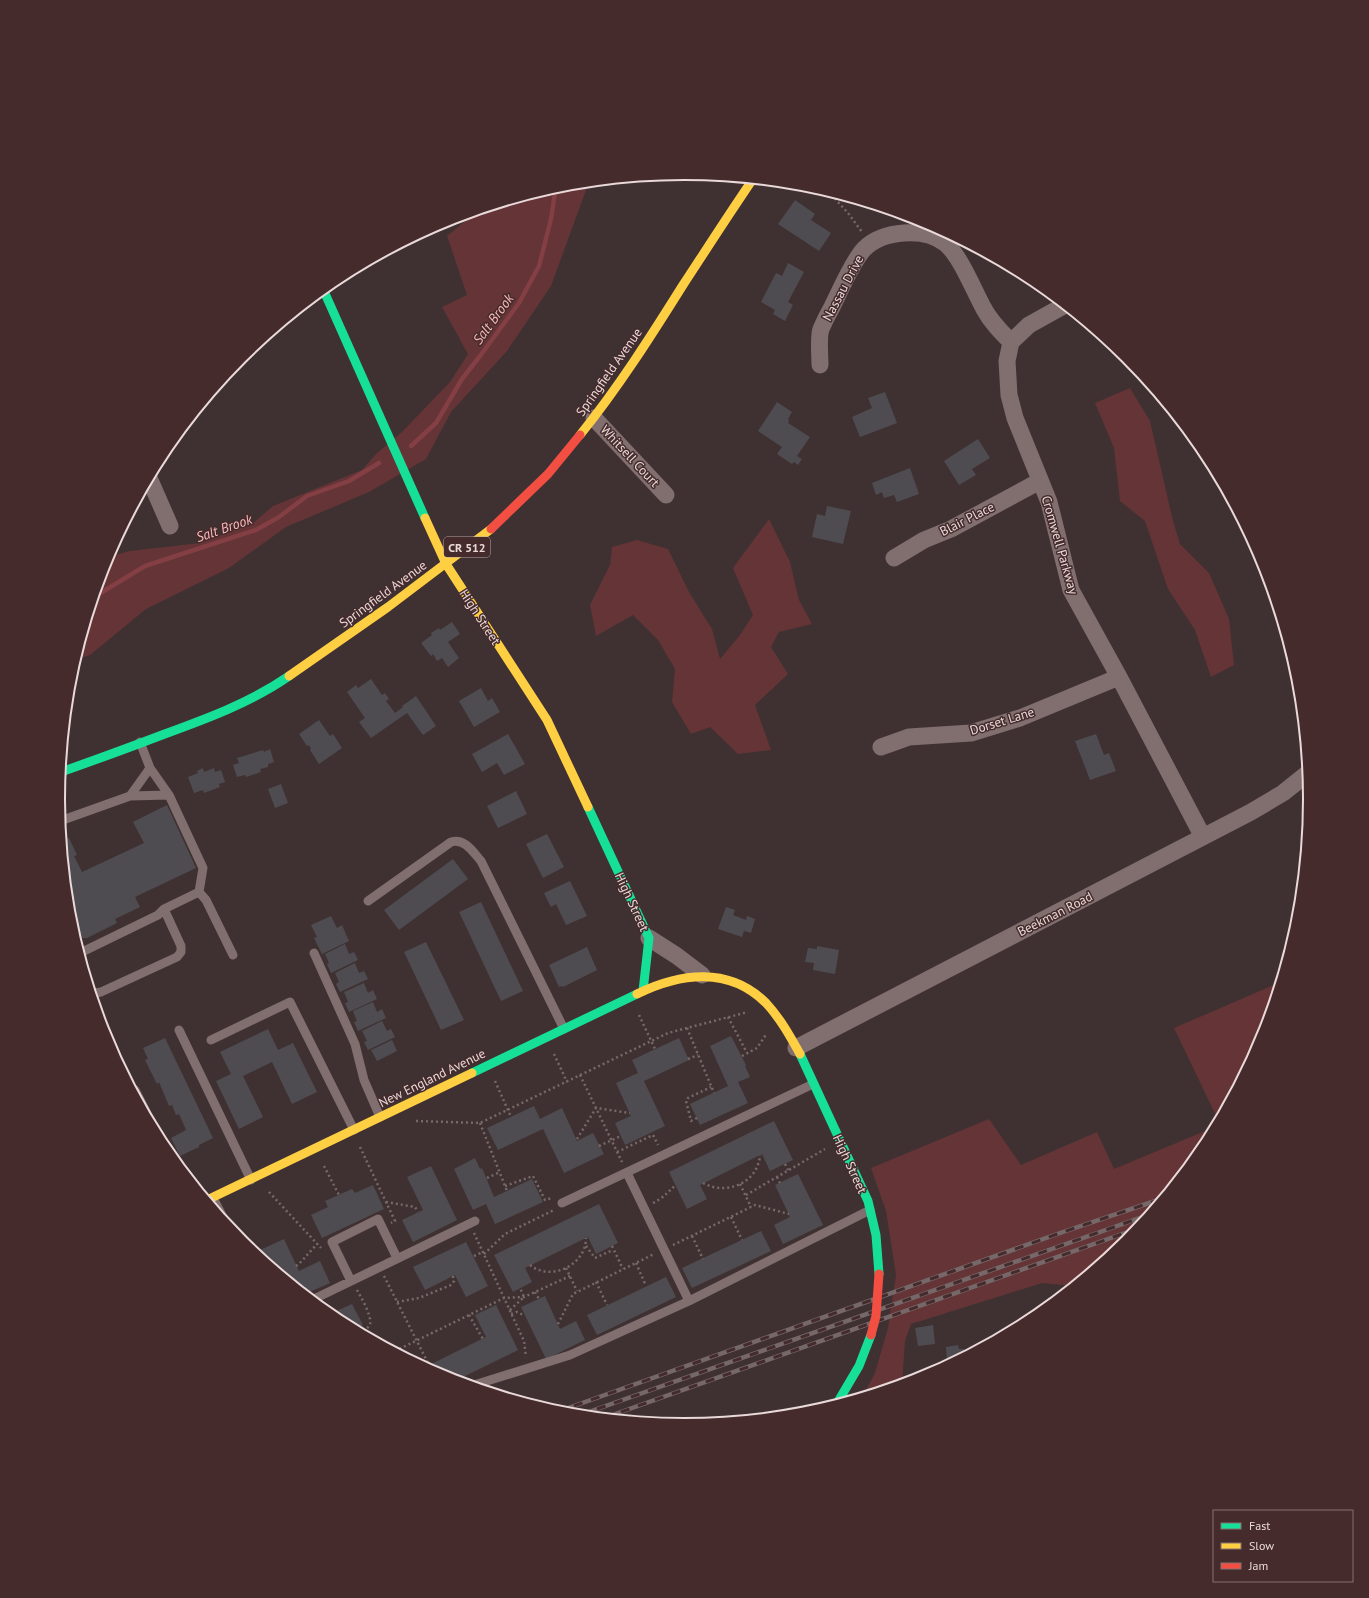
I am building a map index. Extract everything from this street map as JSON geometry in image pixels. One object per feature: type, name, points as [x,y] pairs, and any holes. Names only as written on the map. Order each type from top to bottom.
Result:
[{"type":"street","name":"Springfield Avenue","points":[[66,770],[206,719],[239,705],[274,686],[382,611],[495,526],[548,474],[594,418],[647,342],[750,183]]},
{"type":"street","name":"Nassau Drive","points":[[820,366],[821,330],[856,261],[864,249],[872,244],[890,236],[904,233],[932,237],[945,244],[955,253],[985,311],[996,326],[1011,342]]},
{"type":"street","name":"High Street","points":[[325,295],[446,564],[546,720],[649,938],[643,991]]},
{"type":"street","points":[[1011,342],[1028,325],[1061,307]]},
{"type":"street","name":"Cromwell Parkway","points":[[1011,342],[1006,361],[1009,395],[1015,418],[1049,502],[1071,590],[1119,677],[1203,837]]},
{"type":"street","name":"Whitsell Court","points":[[594,418],[666,495]]},
{"type":"street","name":"Blair Place","points":[[894,558],[924,540],[951,529],[1040,481]]},
{"type":"street","points":[[151,483],[170,526]]},
{"type":"street","name":"Dorset Lane","points":[[881,747],[909,737],[971,733],[1020,718],[1119,677]]},
{"type":"street","name":"Beekman Road","points":[[796,1048],[1203,837],[1283,793],[1303,777]]},
{"type":"street","name":"High Street","points":[[649,938],[677,956],[702,975]]},
{"type":"street","name":"High Street","points":[[669,981],[684,977],[702,975],[720,978],[736,983],[753,992],[770,1006],[782,1022],[796,1048],[870,1210],[878,1246],[880,1274],[876,1316],[871,1335],[859,1366],[839,1398]]},
{"type":"street","name":"New England Avenue","points":[[212,1198],[643,991],[669,981]]},
{"type":"lane","points":[[140,742],[150,768],[168,795],[203,868],[199,892]]},
{"type":"lane","points":[[130,796],[150,768]]},
{"type":"lane","points":[[65,819],[130,796],[168,795]]},
{"type":"lane","points":[[368,901],[451,842],[457,840],[464,842],[481,861],[564,1029]]},
{"type":"lane","points":[[84,951],[158,915],[164,909],[199,892]]},
{"type":"lane","points":[[199,892],[206,900],[233,954]]},
{"type":"lane","points":[[96,993],[177,957],[181,952],[181,946],[164,909]]},
{"type":"lane","points":[[314,953],[355,1044],[364,1080],[380,1117]]},
{"type":"lane","points":[[211,1040],[290,1002],[354,1130]]},
{"type":"lane","points":[[179,1030],[251,1180]]},
{"type":"lane","points":[[562,1203],[813,1084]]},
{"type":"lane","points":[[627,1173],[689,1301]]},
{"type":"lane","points":[[479,1384],[570,1356],[689,1301],[870,1210]]},
{"type":"lane","points":[[351,1281],[332,1242],[378,1219],[397,1258]]},
{"type":"lane","points":[[317,1297],[473,1223]]},
{"type":"path","points":[[835,198],[872,244]]},
{"type":"path","points":[[416,1121],[480,1123],[668,1033],[754,1010]]},
{"type":"path","points":[[639,1014],[655,1049]]},
{"type":"path","points":[[728,1017],[747,1053]]},
{"type":"path","points":[[687,1028],[714,1093]]},
{"type":"path","points":[[742,1056],[757,1048],[768,1032],[772,1029]]},
{"type":"path","points":[[546,1038],[567,1082]]},
{"type":"path","points":[[688,1059],[698,1056]]},
{"type":"path","points":[[488,1066],[512,1117]]},
{"type":"path","points":[[580,1076],[627,1173]]},
{"type":"path","points":[[697,1118],[691,1121],[686,1101],[688,1098],[711,1087]]},
{"type":"path","points":[[596,1108],[630,1113]]},
{"type":"path","points":[[577,1139],[596,1108]]},
{"type":"path","points":[[480,1123],[507,1191]]},
{"type":"path","points":[[354,1130],[358,1143],[394,1221],[382,1228]]},
{"type":"path","points":[[617,1152],[653,1135],[663,1155]]},
{"type":"path","points":[[599,1146],[621,1136]]},
{"type":"path","points":[[746,1195],[830,1146]]},
{"type":"path","points":[[703,1183],[718,1188],[730,1188],[740,1184],[749,1179],[756,1171],[760,1155]]},
{"type":"path","points":[[785,1164],[788,1170]]},
{"type":"path","points":[[324,1166],[339,1195]]},
{"type":"path","points":[[486,1178],[500,1172]]},
{"type":"path","points":[[474,1256],[483,1253],[505,1234],[556,1209],[562,1203],[552,1197],[545,1200],[533,1176],[505,1186]]},
{"type":"path","points":[[777,1177],[780,1183]]},
{"type":"path","points":[[740,1184],[752,1207]]},
{"type":"path","points":[[644,1208],[664,1198],[676,1185]]},
{"type":"path","points":[[269,1192],[325,1253],[335,1248]]},
{"type":"path","points":[[386,1202],[415,1207],[418,1212]]},
{"type":"path","points":[[730,1217],[742,1240]]},
{"type":"path","points":[[473,1223],[483,1253],[524,1341],[524,1351],[529,1369]]},
{"type":"path","points":[[692,1236],[703,1259]]},
{"type":"path","points":[[530,1266],[535,1270],[543,1272],[556,1272],[566,1268],[576,1262],[582,1254],[586,1246],[586,1238]]},
{"type":"path","points":[[296,1266],[318,1244]]},
{"type":"path","points":[[586,1246],[595,1258],[613,1250]]},
{"type":"path","points":[[612,1246],[623,1269]]},
{"type":"path","points":[[636,1263],[646,1286]]},
{"type":"path","points":[[380,1267],[427,1362]]},
{"type":"path","points":[[566,1268],[577,1292]]},
{"type":"path","points":[[397,1302],[419,1298],[451,1285],[454,1281],[453,1276]]},
{"type":"path","points":[[400,1349],[504,1298],[524,1296],[570,1276]]},
{"type":"path","points":[[351,1281],[357,1290],[370,1318],[370,1324],[365,1330]]},
{"type":"path","points":[[596,1282],[607,1305]]},
{"type":"path","points":[[520,1288],[524,1296]]},
{"type":"path","points":[[535,1292],[539,1299]]},
{"type":"path","points":[[510,1310],[524,1296]]},
{"type":"path","points":[[511,1314],[517,1312],[524,1314]]},
{"type":"path","points":[[469,1315],[483,1339]]},
{"type":"shaded area","points":[[587,188],[551,286],[507,351],[451,412],[426,459],[369,492],[286,527],[229,568],[146,609],[90,655],[82,658],[98,600],[115,555],[130,551],[200,543],[253,523],[273,506],[362,470],[377,453],[402,432],[450,382],[468,354],[442,307],[467,295],[447,236],[469,218],[485,212],[564,191]]},
{"type":"shaded area","points":[[1130,388],[1150,421],[1173,521],[1180,544],[1209,573],[1229,619],[1234,665],[1211,677],[1195,630],[1168,589],[1145,521],[1120,501],[1114,448],[1095,403]]},
{"type":"shaded area","points":[[769,519],[790,562],[799,600],[812,624],[779,632],[771,647],[788,674],[755,705],[771,750],[738,754],[710,727],[691,734],[672,702],[675,669],[658,640],[633,615],[596,636],[590,605],[610,565],[612,547],[637,540],[668,549],[689,592],[712,629],[720,659],[740,635],[753,615],[733,568]]},
{"type":"shaded area","points":[[1275,985],[1257,1036],[1240,1073],[1216,1117],[1174,1028]]},
{"type":"shaded area","points":[[989,1119],[1021,1165],[1097,1132],[1114,1169],[1208,1130],[1176,1176],[1123,1237],[1093,1265],[1068,1285],[1042,1283],[911,1324],[905,1341],[902,1379],[865,1391],[875,1373],[888,1328],[896,1275],[886,1211],[871,1168]]},
{"type":"building","points":[[795,200],[815,214],[811,220],[831,233],[819,251],[778,224]]},
{"type":"building","points":[[788,263],[804,272],[788,302],[793,305],[785,321],[773,314],[775,310],[761,302],[776,273],[782,276]]},
{"type":"building","points":[[885,392],[897,423],[860,437],[852,417],[872,408],[868,398]]},
{"type":"building","points":[[777,402],[792,412],[788,419],[788,423],[810,437],[797,456],[802,459],[798,465],[794,462],[792,464],[777,454],[782,447],[758,431]]},
{"type":"building","points":[[978,439],[990,458],[972,469],[976,475],[959,485],[944,461]]},
{"type":"building","points":[[910,468],[919,494],[897,502],[894,495],[884,498],[882,492],[876,495],[872,483]]},
{"type":"building","points":[[827,506],[851,511],[843,544],[812,537],[817,514],[825,516]]},
{"type":"building","points":[[452,622],[460,634],[448,642],[459,658],[448,667],[442,658],[437,661],[433,654],[431,656],[421,643],[432,635],[431,633],[439,628],[440,630]]},
{"type":"building","points":[[371,679],[382,695],[385,693],[389,699],[386,701],[395,713],[416,696],[436,726],[423,735],[407,713],[371,738],[359,722],[365,718],[347,692],[356,685],[358,688]]},
{"type":"building","points":[[481,688],[488,701],[492,698],[500,712],[474,727],[459,701]]},
{"type":"building","points":[[319,720],[330,736],[333,734],[342,748],[319,764],[310,750],[309,745],[307,746],[299,734]]},
{"type":"building","points":[[508,734],[525,764],[504,775],[497,763],[482,772],[472,754]]},
{"type":"building","points":[[1096,734],[1104,755],[1109,753],[1116,771],[1090,780],[1075,741]]},
{"type":"building","points":[[270,749],[274,762],[268,764],[268,767],[260,769],[261,772],[246,777],[245,775],[237,777],[233,765],[239,763],[237,758],[263,750],[264,752]]},
{"type":"building","points":[[203,768],[204,772],[214,768],[215,772],[221,770],[225,782],[219,784],[220,787],[204,793],[203,790],[194,793],[188,777],[198,773],[197,771]]},
{"type":"building","points":[[281,784],[288,803],[275,808],[268,789]]},
{"type":"building","points":[[516,791],[527,814],[498,828],[487,806]]},
{"type":"building","points":[[167,805],[196,868],[135,897],[140,907],[115,919],[117,923],[87,938],[81,938],[70,880],[66,839],[69,838],[77,855],[74,856],[82,872],[144,843],[133,822]]},
{"type":"building","points":[[547,834],[564,867],[543,878],[526,844]]},
{"type":"building","points":[[453,859],[468,879],[399,930],[384,910]]},
{"type":"building","points":[[570,881],[587,916],[566,925],[556,904],[551,907],[544,893]]},
{"type":"building","points":[[481,902],[523,991],[501,1001],[459,912]]},
{"type":"building","points":[[726,907],[735,910],[733,915],[746,920],[747,916],[755,919],[751,933],[744,931],[742,937],[718,929]]},
{"type":"building","points":[[331,916],[337,928],[342,925],[349,941],[322,954],[314,938],[317,937],[311,925]]},
{"type":"building","points":[[426,942],[464,1020],[441,1030],[404,952]]},
{"type":"building","points":[[345,944],[349,954],[354,952],[358,960],[331,973],[325,954]]},
{"type":"building","points":[[817,946],[839,950],[835,974],[813,970],[814,963],[805,962],[808,948],[817,949]]},
{"type":"building","points":[[587,947],[597,970],[563,987],[559,987],[549,965]]},
{"type":"building","points":[[355,963],[359,973],[364,971],[368,979],[340,992],[336,984],[339,982],[335,973]]},
{"type":"building","points":[[364,983],[368,993],[373,990],[377,999],[349,1012],[345,1003],[348,1002],[344,992]]},
{"type":"building","points":[[373,1002],[377,1012],[382,1009],[386,1018],[358,1031],[354,1022],[357,1021],[353,1011]]},
{"type":"building","points":[[382,1021],[387,1031],[391,1029],[395,1037],[368,1050],[364,1042],[367,1041],[362,1031]]},
{"type":"building","points":[[268,1029],[278,1050],[293,1043],[317,1092],[292,1104],[272,1062],[243,1076],[263,1117],[239,1129],[216,1081],[231,1074],[220,1052]]},
{"type":"building","points":[[731,1036],[746,1065],[745,1066],[750,1077],[738,1082],[748,1103],[700,1125],[690,1104],[728,1086],[710,1046]]},
{"type":"building","points":[[165,1038],[213,1138],[180,1156],[171,1138],[186,1130],[179,1114],[176,1115],[172,1105],[169,1106],[159,1082],[157,1084],[145,1060],[148,1059],[143,1048]]},
{"type":"building","points":[[679,1038],[689,1060],[644,1081],[665,1126],[625,1145],[615,1123],[631,1116],[616,1083],[638,1073],[632,1060]]},
{"type":"building","points":[[392,1040],[397,1051],[377,1061],[371,1050]]},
{"type":"building","points":[[534,1106],[540,1119],[562,1108],[577,1141],[593,1133],[604,1154],[564,1173],[543,1129],[498,1150],[487,1128]]},
{"type":"building","points":[[774,1121],[793,1160],[770,1171],[762,1154],[700,1185],[707,1199],[687,1209],[669,1172]]},
{"type":"building","points":[[475,1158],[480,1169],[482,1168],[494,1197],[532,1179],[543,1202],[495,1224],[486,1204],[473,1210],[454,1169]]},
{"type":"building","points":[[431,1166],[457,1220],[413,1242],[402,1220],[423,1210],[407,1177]]},
{"type":"building","points":[[798,1174],[823,1225],[783,1244],[774,1225],[790,1217],[775,1185]]},
{"type":"building","points":[[373,1185],[384,1209],[322,1238],[311,1215],[328,1207],[325,1201],[352,1189],[355,1193]]},
{"type":"building","points":[[599,1204],[618,1243],[596,1254],[588,1237],[525,1268],[532,1282],[513,1292],[494,1255]]},
{"type":"building","points":[[761,1231],[771,1251],[692,1288],[682,1268]]},
{"type":"building","points":[[284,1239],[299,1271],[320,1261],[330,1283],[310,1292],[260,1250]]},
{"type":"building","points":[[466,1242],[488,1286],[466,1297],[455,1275],[425,1290],[413,1267]]},
{"type":"building","points":[[666,1277],[676,1297],[597,1335],[587,1315]]},
{"type":"building","points":[[545,1296],[560,1329],[576,1321],[585,1340],[546,1359],[521,1307]]},
{"type":"building","points":[[352,1304],[363,1325],[360,1326],[336,1311]]},
{"type":"building","points":[[496,1305],[518,1350],[463,1377],[431,1364],[486,1337],[475,1315]]},
{"type":"building","points":[[933,1325],[935,1344],[918,1346],[915,1328]]},
{"type":"building","points":[[958,1345],[959,1349],[964,1349],[964,1352],[947,1360],[946,1347]]},
{"type":"waterway","name":"Salt Brook","points":[[411,446],[436,423],[462,379],[519,303],[539,266],[551,219],[555,193]]},
{"type":"waterway","name":"Salt Brook","points":[[101,593],[145,566],[256,530],[279,517],[307,496],[349,481],[379,463]]},
{"type":"railway","points":[[569,1408],[1063,1232],[1155,1201]]},
{"type":"railway","points":[[591,1411],[1140,1218]]},
{"type":"railway","points":[[615,1414],[1127,1232]]},
{"type":"traffic: fast","points":[[325,295],[425,518]]},
{"type":"traffic: fast","points":[[66,770],[227,710],[274,686],[289,676]]},
{"type":"traffic: fast","points":[[588,807],[649,938],[643,991]]},
{"type":"traffic: fast","points":[[472,1073],[637,994]]},
{"type":"traffic: fast","points":[[800,1054],[868,1201],[876,1235],[879,1274]]},
{"type":"traffic: fast","points":[[840,1398],[859,1366],[871,1335]]},
{"type":"traffic: slow","points":[[580,435],[634,362],[750,184]]},
{"type":"traffic: slow","points":[[425,518],[446,564],[547,720],[588,807]]},
{"type":"traffic: slow","points":[[289,676],[388,607],[491,529]]},
{"type":"traffic: slow","points":[[637,994],[670,981],[687,978],[720,978],[736,983],[752,991],[766,1003],[789,1034],[800,1054]]},
{"type":"traffic: slow","points":[[211,1198],[472,1073]]},
{"type":"traffic: jam","points":[[491,529],[548,474],[580,435]]},
{"type":"traffic: jam","points":[[871,1335],[876,1316],[879,1274]]}]
